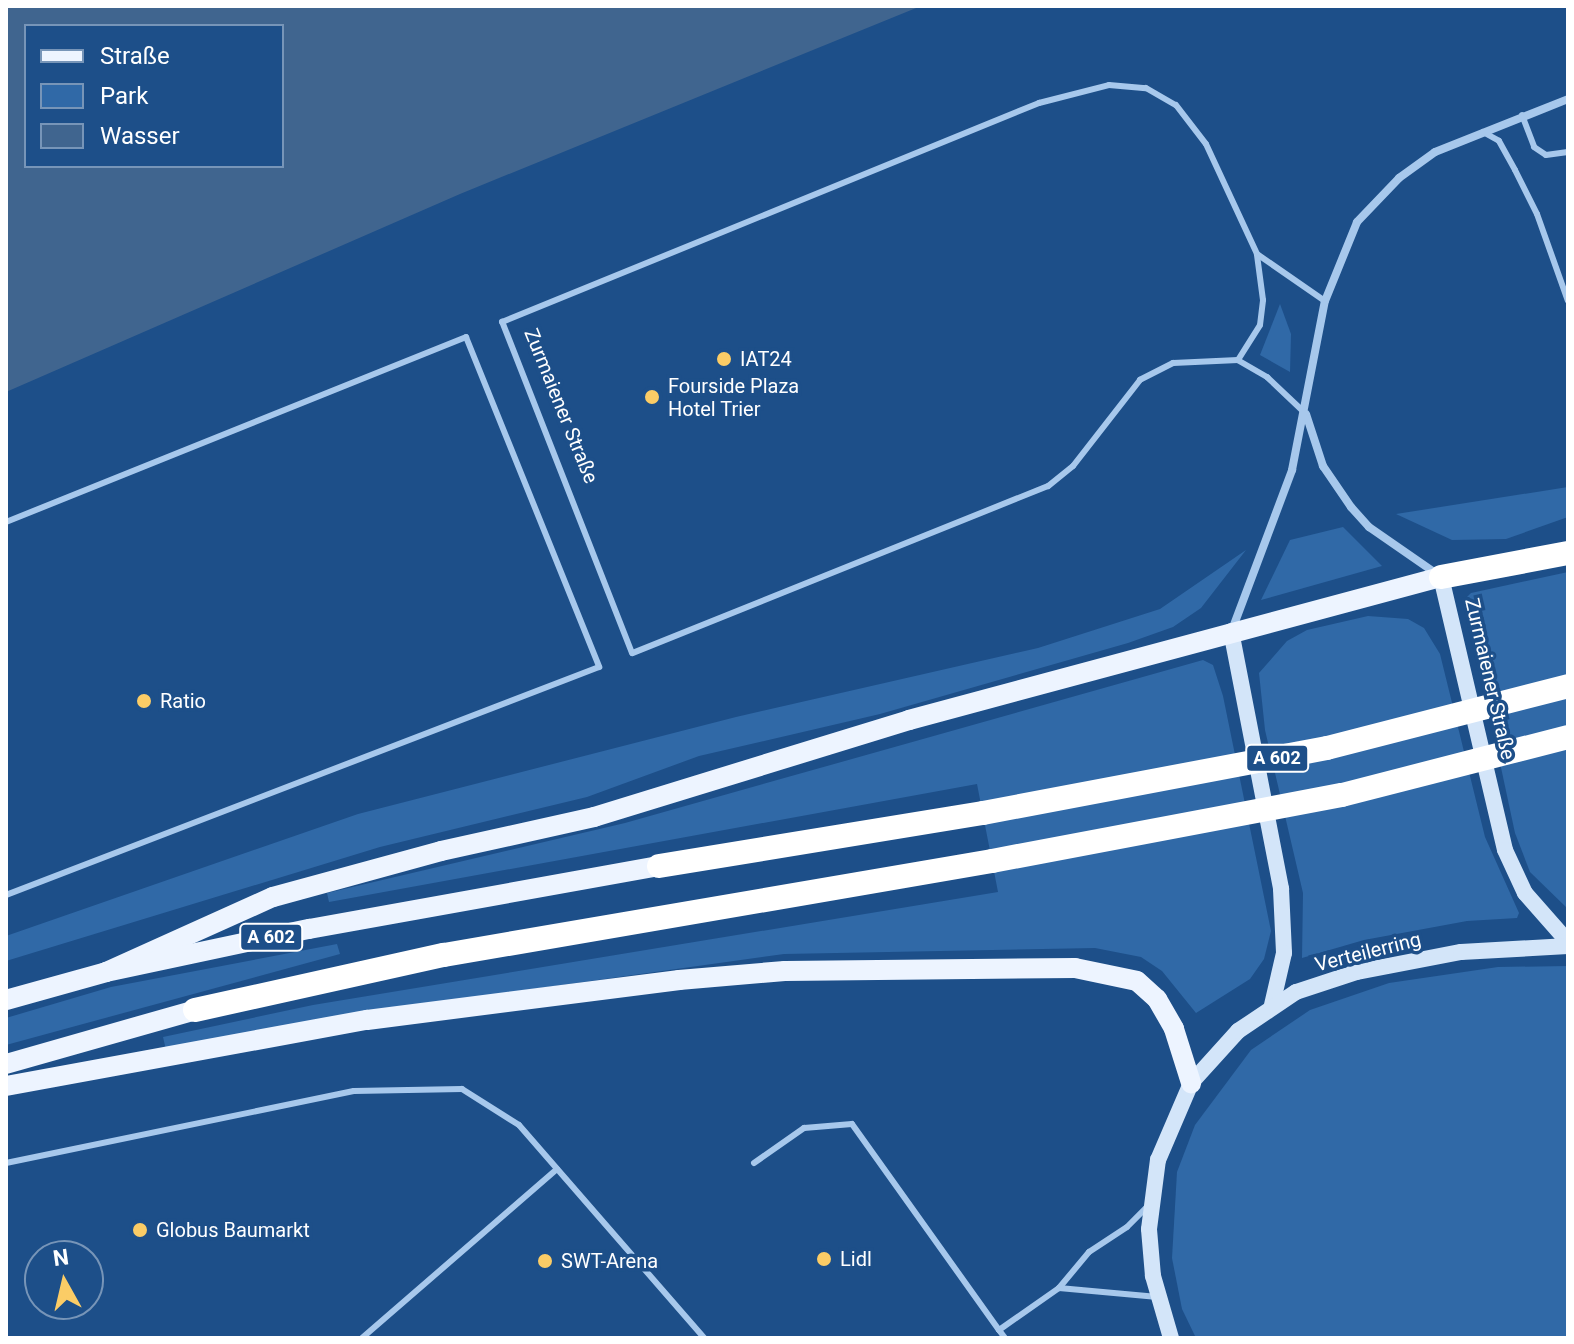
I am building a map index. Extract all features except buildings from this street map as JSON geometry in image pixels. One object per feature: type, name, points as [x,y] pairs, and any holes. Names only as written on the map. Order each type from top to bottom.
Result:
[{"type":"highway","points":[[1441,577],[1568,553]]},
{"type":"highway","name":"A 602","points":[[659,866],[983,813],[1327,748],[1568,686]]},
{"type":"highway","name":"A 602","points":[[195,1010],[444,955],[992,861],[1342,795],[1568,737]]},
{"type":"main road","points":[[6,1000],[106,972],[273,897],[441,851],[594,817],[818,747],[1231,631],[1441,577]]},
{"type":"main road","name":"Zurmaiener Straße","points":[[1441,577],[1505,850],[1525,893],[1568,944]]},
{"type":"main road","points":[[1231,631],[1282,900],[1284,953],[1272,1005]]},
{"type":"main road","name":"A 602","points":[[106,972],[421,907],[659,866]]},
{"type":"main road","name":"Verteilerring","points":[[1171,1337],[1158,1297],[1150,1204],[1158,1160],[1191,1083],[1238,1031],[1272,1005],[1326,981],[1392,963],[1461,952],[1568,944]]},
{"type":"main road","points":[[6,1086],[367,1020],[679,980],[785,971],[1061,968],[1110,972],[1137,981],[1167,1014],[1191,1083]]},
{"type":"main road","name":"A 602","points":[[6,1064],[195,1010]]},
{"type":"street","points":[[1231,631],[1274,525],[1305,413],[1325,301],[1344,243],[1376,200],[1435,152],[1480,130],[1568,99]]},
{"type":"street","points":[[1305,413],[1323,466],[1351,507],[1369,527],[1441,577]]},
{"type":"lane","name":"Zurmaiener Straße","points":[[1109,85],[1146,88],[1176,105],[1206,144],[1257,254],[1263,300],[1260,325],[1238,360],[1189,359],[1140,380],[1073,466],[1031,494],[632,653],[502,322],[1039,103],[1109,85]]},
{"type":"lane","points":[[1522,115],[1534,147],[1546,155],[1568,152]]},
{"type":"lane","points":[[1480,130],[1499,141],[1515,170],[1537,214],[1568,301]]},
{"type":"lane","points":[[1257,254],[1325,301]]},
{"type":"lane","points":[[6,522],[466,337],[599,667],[6,895]]},
{"type":"lane","points":[[1238,360],[1267,377],[1305,413]]},
{"type":"lane","points":[[6,1163],[354,1091],[435,1086],[484,1099],[519,1125],[704,1338]]},
{"type":"lane","points":[[754,1163],[804,1128],[852,1124],[1005,1338]]},
{"type":"lane","points":[[362,1338],[557,1169]]},
{"type":"lane","points":[[999,1330],[1059,1288],[1089,1252],[1127,1227],[1150,1204]]},
{"type":"lane","points":[[1059,1288],[1158,1297]]},
{"type":"green space","points":[[1280,304],[1291,334],[1290,372],[1260,355]]},
{"type":"green space","points":[[1568,487],[1568,517],[1506,539],[1452,540],[1396,514]]},
{"type":"green space","points":[[1343,527],[1382,566],[1261,600],[1290,540]]},
{"type":"green space","points":[[1246,550],[1201,608],[1173,627],[1128,643],[880,714],[699,756],[587,797],[380,847],[6,961],[6,936],[358,814],[736,717],[1038,648],[1160,609]]},
{"type":"green space","points":[[1568,572],[1568,909],[1530,872],[1515,833],[1465,599],[1471,593]]},
{"type":"green space","points":[[1368,616],[1408,619],[1424,628],[1440,654],[1485,837],[1519,913],[1517,918],[1467,921],[1364,940],[1302,958],[1303,893],[1265,730],[1259,673],[1287,641],[1307,630]]},
{"type":"green space","points":[[1203,660],[1213,665],[1223,696],[1271,931],[1264,959],[1250,979],[1196,1013],[1162,971],[1141,957],[1095,948],[784,954],[347,1015],[166,1050],[163,1037],[313,1005],[998,892],[977,784],[329,902],[327,893],[625,823]]},
{"type":"green space","points":[[337,944],[340,954],[6,1045],[6,1018],[111,987]]},
{"type":"green space","points":[[1568,966],[1568,1338],[1196,1338],[1182,1309],[1172,1258],[1177,1172],[1195,1125],[1251,1050],[1310,1010],[1389,983],[1498,967]]},
{"type":"water","points":[[6,6],[921,6],[460,194],[6,392]]},
{"type":"place","name":"IAT24","points":[[724,359]]},
{"type":"place","name":"Fourside Plaza Hotel Trier","points":[[652,397]]},
{"type":"place","name":"Ratio","points":[[144,701]]},
{"type":"place","name":"Globus Baumarkt","points":[[140,1230]]},
{"type":"place","name":"Lidl","points":[[824,1259]]},
{"type":"place","name":"SWT-Arena","points":[[545,1261]]}]
